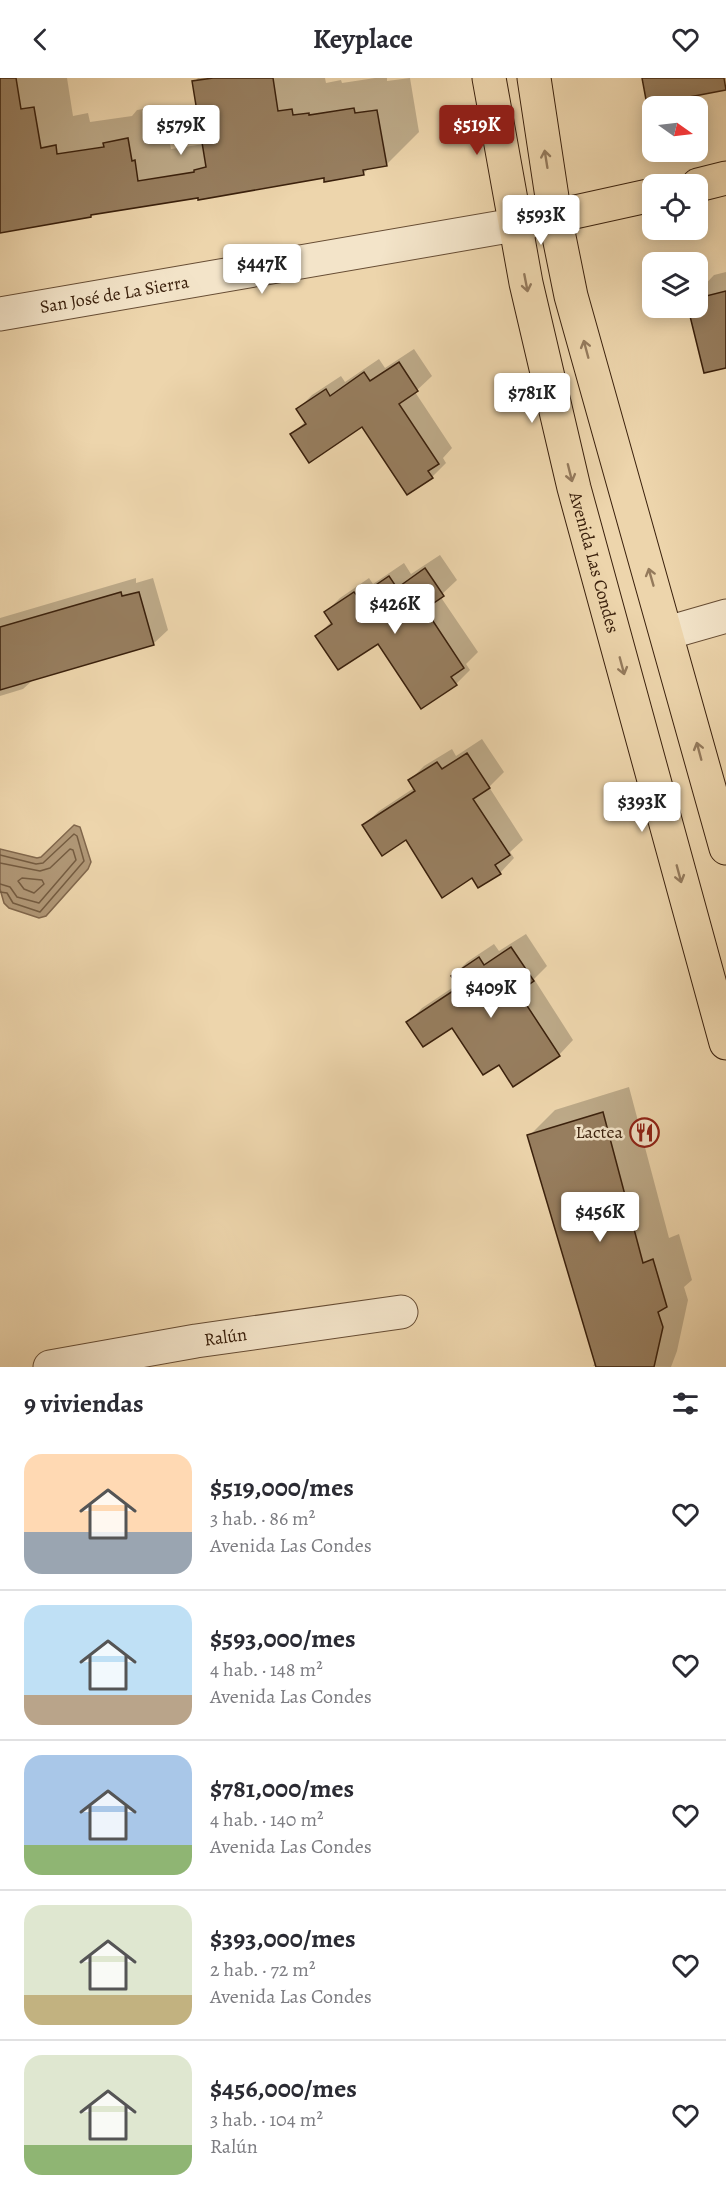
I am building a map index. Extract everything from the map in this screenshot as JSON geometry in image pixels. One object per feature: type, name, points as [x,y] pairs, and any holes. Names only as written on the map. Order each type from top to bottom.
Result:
[{"type":"main road","name":"Avenida Las Condes","points":[[489,78],[515,225],[544,366],[574,488],[726,1043]]},
{"type":"main road","points":[[534,78],[555,217],[567,276],[726,848]]},
{"type":"main road","points":[[708,182],[726,178]]},
{"type":"main road","name":"San José de La Sierra","points":[[515,225],[642,197]]},
{"type":"street","name":"San José de La Sierra","points":[[0,314],[515,225]]},
{"type":"street","points":[[667,633],[726,616]]},
{"type":"street","name":"Ralún","points":[[50,1367],[196,1341],[401,1312]]},
{"type":"water","points":[[74,825],[80,827],[91,862],[88,869],[46,916],[39,918],[9,908],[4,903],[0,889],[0,849],[41,857]]},
{"type":"building","points":[[0,78],[16,78],[21,109],[34,107],[41,148],[56,145],[57,154],[104,147],[103,143],[128,138],[132,161],[135,160],[138,181],[194,172],[194,170],[206,167],[192,81],[213,78],[273,78],[278,111],[292,109],[293,115],[309,113],[309,115],[354,108],[355,113],[377,110],[387,166],[363,170],[364,175],[324,182],[324,178],[198,200],[198,198],[91,215],[91,217],[0,233]]},
{"type":"building","points":[[642,78],[724,78],[726,90],[694,96],[645,96]]},
{"type":"building","points":[[726,291],[726,368],[704,373],[690,318],[708,318],[708,296]]},
{"type":"building","points":[[399,362],[418,391],[399,404],[439,464],[428,471],[433,478],[407,495],[362,427],[309,463],[290,434],[306,424],[296,409],[326,389],[330,396],[364,372],[370,381]]},
{"type":"building","points":[[425,568],[444,596],[425,609],[464,668],[451,677],[457,685],[421,709],[378,644],[338,670],[315,636],[332,624],[324,612],[354,592],[358,597],[389,576],[397,588]]},
{"type":"building","points":[[121,592],[122,596],[139,592],[154,645],[0,690],[0,627]]},
{"type":"building","points":[[467,753],[490,788],[473,799],[510,855],[495,865],[501,874],[478,888],[472,878],[442,898],[406,840],[382,856],[362,825],[415,791],[408,780],[437,762],[442,769]]},
{"type":"building","points":[[511,947],[534,981],[518,992],[560,1056],[513,1087],[499,1065],[483,1075],[452,1028],[423,1047],[406,1022],[459,987],[451,976],[479,957],[484,965]]},
{"type":"building","points":[[603,1112],[643,1263],[653,1259],[667,1307],[658,1312],[663,1327],[654,1367],[596,1367],[527,1135]]},
{"type":"place","name":"Lactea","points":[[644,1132]]}]
